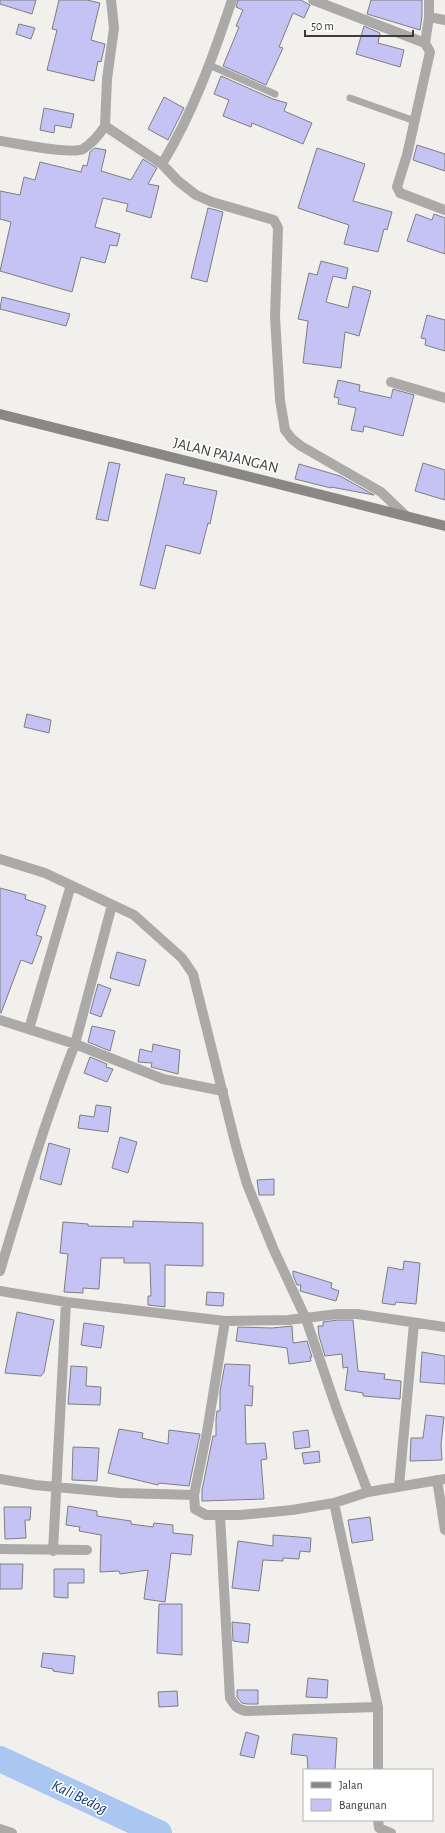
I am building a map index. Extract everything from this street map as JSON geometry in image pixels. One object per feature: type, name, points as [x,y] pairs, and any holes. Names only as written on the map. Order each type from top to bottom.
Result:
[{"type":"main road","name":"JALAN PAJANGAN","points":[[0,414],[445,526]]},
{"type":"street","points":[[0,140],[70,151],[82,149],[97,137],[105,126],[107,79],[114,28],[111,0]]},
{"type":"street","points":[[162,164],[181,134],[209,65],[232,0]]},
{"type":"street","points":[[313,0],[425,43]]},
{"type":"street","points":[[429,0],[429,17],[425,43],[430,52],[415,121],[397,190],[400,193],[445,210]]},
{"type":"street","points":[[429,17],[445,20]]},
{"type":"street","points":[[105,126],[162,164],[178,182],[196,195],[212,202],[274,220],[277,223],[275,317],[280,400],[285,430],[292,439],[301,446],[381,492],[406,516]]},
{"type":"street","points":[[391,382],[445,398]]},
{"type":"street","points":[[0,859],[45,873],[134,915],[182,958],[190,968],[247,1184],[273,1248],[306,1319],[337,1410],[368,1492]]},
{"type":"street","points":[[29,1029],[71,886]]},
{"type":"street","points":[[0,1271],[27,1181],[57,1090],[75,1044],[112,905]]},
{"type":"street","points":[[0,1020],[75,1044],[163,1079],[223,1091]]},
{"type":"street","points":[[0,1291],[66,1302],[224,1321],[306,1319],[338,1314],[356,1314],[445,1327]]},
{"type":"street","points":[[53,1551],[66,1302]]},
{"type":"street","points":[[224,1321],[207,1432],[194,1495],[195,1509],[198,1512],[206,1515],[220,1515],[292,1510],[334,1503],[368,1492],[441,1479],[445,1530]]},
{"type":"street","points":[[399,1486],[414,1323]]},
{"type":"street","points":[[0,1479],[56,1487],[120,1492],[194,1495]]},
{"type":"street","points":[[334,1503],[378,1707],[378,1769]]},
{"type":"street","points":[[220,1515],[230,1698],[235,1706],[239,1710],[246,1711],[378,1707]]},
{"type":"street","points":[[0,1549],[53,1551],[87,1550]]},
{"type":"street","points":[[378,1821],[379,1828],[391,1833]]},
{"type":"street","points":[[0,1829],[12,1833]]},
{"type":"lane","points":[[209,65],[275,94]]},
{"type":"lane","points":[[350,98],[415,121]]},
{"type":"building","points":[[0,0],[36,0],[32,14],[0,4]]},
{"type":"building","points":[[59,0],[87,0],[100,3],[91,40],[105,44],[101,62],[98,61],[94,81],[47,70],[57,30],[52,29]]},
{"type":"building","points":[[238,0],[301,0],[310,5],[304,18],[293,13],[279,47],[283,48],[266,85],[223,66],[239,27],[236,26],[243,10],[236,7]]},
{"type":"building","points":[[371,0],[422,0],[420,30],[367,14]]},
{"type":"building","points":[[19,24],[35,28],[31,39],[16,34]]},
{"type":"building","points":[[364,26],[380,33],[378,43],[404,50],[400,67],[356,54]]},
{"type":"building","points":[[221,76],[273,99],[287,103],[284,111],[312,123],[303,144],[252,123],[251,127],[223,116],[229,100],[214,94]]},
{"type":"building","points":[[164,97],[184,108],[168,140],[148,129]]},
{"type":"building","points":[[44,108],[74,114],[71,128],[55,125],[54,133],[40,130]]},
{"type":"building","points":[[417,145],[445,154],[445,171],[413,160]]},
{"type":"building","points":[[95,148],[106,150],[101,171],[131,180],[143,159],[157,168],[148,184],[159,186],[151,218],[126,211],[128,204],[103,198],[95,227],[120,234],[117,246],[110,245],[105,263],[81,257],[72,292],[0,271],[11,222],[0,219],[0,191],[20,195],[24,177],[35,180],[40,162],[81,172],[83,165],[87,166],[90,152]]},
{"type":"building","points":[[317,148],[365,164],[353,201],[392,212],[387,230],[384,229],[378,252],[344,244],[349,225],[298,208]]},
{"type":"building","points":[[208,208],[223,212],[207,282],[191,278]]},
{"type":"building","points":[[416,214],[432,220],[434,214],[445,218],[445,254],[407,241]]},
{"type":"building","points":[[321,261],[348,268],[346,279],[333,276],[326,302],[348,308],[353,286],[371,291],[359,336],[345,332],[341,368],[303,363],[308,321],[298,319],[309,273],[317,275]]},
{"type":"building","points":[[2,297],[70,314],[66,326],[0,309]]},
{"type":"building","points":[[427,315],[445,320],[445,351],[425,345],[426,339],[421,338]]},
{"type":"building","points":[[338,380],[360,385],[359,391],[391,398],[393,389],[414,395],[403,436],[364,426],[363,432],[351,430],[356,408],[338,404],[339,398],[334,397]]},
{"type":"building","points":[[109,462],[120,464],[108,521],[96,519]]},
{"type":"building","points":[[423,463],[445,470],[445,500],[415,491]]},
{"type":"building","points":[[299,464],[340,476],[374,495],[331,488],[295,479]]},
{"type":"building","points":[[166,474],[185,478],[183,484],[217,491],[210,524],[208,523],[200,554],[166,545],[155,589],[140,585]]},
{"type":"building","points":[[27,714],[51,720],[49,733],[24,727]]},
{"type":"building","points":[[0,888],[26,895],[25,899],[46,906],[36,935],[42,937],[32,964],[21,960],[1,1013],[0,1013]]},
{"type":"building","points":[[117,952],[146,960],[139,986],[110,978]]},
{"type":"building","points":[[98,984],[111,989],[101,1017],[90,1013]]},
{"type":"building","points":[[92,1026],[115,1031],[110,1051],[88,1042]]},
{"type":"building","points":[[153,1044],[180,1050],[178,1074],[151,1067],[152,1063],[138,1062],[140,1049],[152,1052]]},
{"type":"building","points":[[90,1057],[107,1064],[106,1067],[113,1069],[107,1082],[84,1073]]},
{"type":"building","points":[[96,1105],[111,1107],[108,1132],[78,1128],[80,1115],[94,1117]]},
{"type":"building","points":[[120,1137],[137,1142],[128,1173],[112,1168]]},
{"type":"building","points":[[49,1143],[70,1149],[61,1185],[40,1179]]},
{"type":"building","points":[[274,1179],[274,1195],[259,1195],[257,1180]]},
{"type":"building","points":[[133,1221],[203,1223],[203,1266],[165,1265],[165,1307],[148,1305],[148,1296],[151,1296],[150,1263],[124,1263],[124,1258],[101,1258],[99,1289],[83,1288],[83,1293],[64,1292],[68,1254],[60,1253],[63,1222],[88,1224],[88,1226],[133,1227]]},
{"type":"building","points":[[404,1261],[420,1263],[416,1304],[396,1302],[395,1305],[382,1303],[388,1267],[403,1270]]},
{"type":"building","points":[[293,1271],[332,1283],[331,1288],[339,1291],[336,1301],[300,1291],[301,1285],[297,1285]]},
{"type":"building","points":[[207,1292],[224,1293],[223,1306],[206,1305]]},
{"type":"building","points":[[17,1312],[54,1320],[44,1372],[41,1376],[5,1373]]},
{"type":"building","points":[[353,1320],[358,1371],[385,1374],[384,1379],[401,1381],[400,1399],[363,1396],[363,1393],[345,1390],[348,1367],[343,1368],[342,1354],[325,1356],[319,1336],[318,1326],[323,1326],[323,1322]]},
{"type":"building","points":[[84,1323],[104,1326],[101,1348],[81,1345]]},
{"type":"building","points":[[292,1326],[293,1343],[307,1341],[312,1357],[310,1357],[311,1361],[289,1364],[287,1348],[236,1341],[238,1327],[272,1328]]},
{"type":"building","points":[[422,1352],[445,1356],[445,1384],[420,1382]]},
{"type":"building","points":[[225,1364],[250,1365],[249,1386],[253,1386],[252,1406],[245,1405],[246,1444],[265,1443],[267,1459],[261,1460],[264,1499],[202,1501],[202,1490],[213,1436],[216,1436],[217,1411],[220,1411],[220,1391]]},
{"type":"building","points":[[71,1366],[87,1367],[86,1386],[101,1387],[100,1405],[68,1404]]},
{"type":"building","points":[[426,1415],[444,1417],[441,1445],[442,1460],[410,1461],[411,1438],[423,1438]]},
{"type":"building","points":[[119,1429],[143,1433],[142,1438],[168,1444],[169,1430],[200,1434],[189,1486],[159,1483],[158,1485],[108,1473]]},
{"type":"building","points":[[308,1430],[310,1447],[295,1449],[293,1432]]},
{"type":"building","points":[[73,1447],[99,1448],[97,1481],[72,1480]]},
{"type":"building","points":[[319,1451],[320,1462],[304,1464],[302,1453]]},
{"type":"building","points":[[68,1506],[97,1511],[97,1516],[131,1521],[131,1524],[153,1527],[154,1523],[173,1525],[173,1533],[193,1535],[191,1555],[171,1553],[165,1602],[144,1599],[148,1570],[120,1574],[119,1571],[100,1572],[101,1535],[79,1531],[80,1527],[66,1525]]},
{"type":"building","points":[[4,1507],[31,1507],[30,1520],[25,1520],[26,1538],[5,1539]]},
{"type":"building","points":[[370,1517],[373,1540],[352,1543],[348,1520]]},
{"type":"building","points":[[273,1535],[311,1538],[310,1552],[300,1551],[299,1559],[283,1558],[283,1561],[263,1560],[259,1591],[232,1588],[238,1541],[273,1546]]},
{"type":"building","points":[[0,1564],[23,1564],[22,1589],[0,1589]]},
{"type":"building","points":[[54,1569],[84,1569],[84,1583],[68,1583],[68,1598],[54,1597]]},
{"type":"building","points":[[159,1604],[182,1604],[182,1655],[157,1653]]},
{"type":"building","points":[[232,1622],[250,1624],[248,1643],[233,1641]]},
{"type":"building","points":[[43,1653],[75,1656],[73,1674],[53,1671],[53,1669],[41,1667]]},
{"type":"building","points":[[308,1678],[328,1680],[327,1698],[306,1697]]},
{"type":"building","points":[[237,1690],[258,1690],[258,1704],[242,1703],[237,1697]]},
{"type":"building","points":[[177,1691],[178,1706],[159,1707],[158,1692]]},
{"type":"building","points":[[246,1732],[259,1736],[254,1758],[240,1755]]},
{"type":"building","points":[[293,1734],[337,1738],[335,1769],[308,1769],[307,1756],[291,1754]]},
{"type":"waterway","name":"Kali Bedog","points":[[0,1759],[159,1833]]}]
